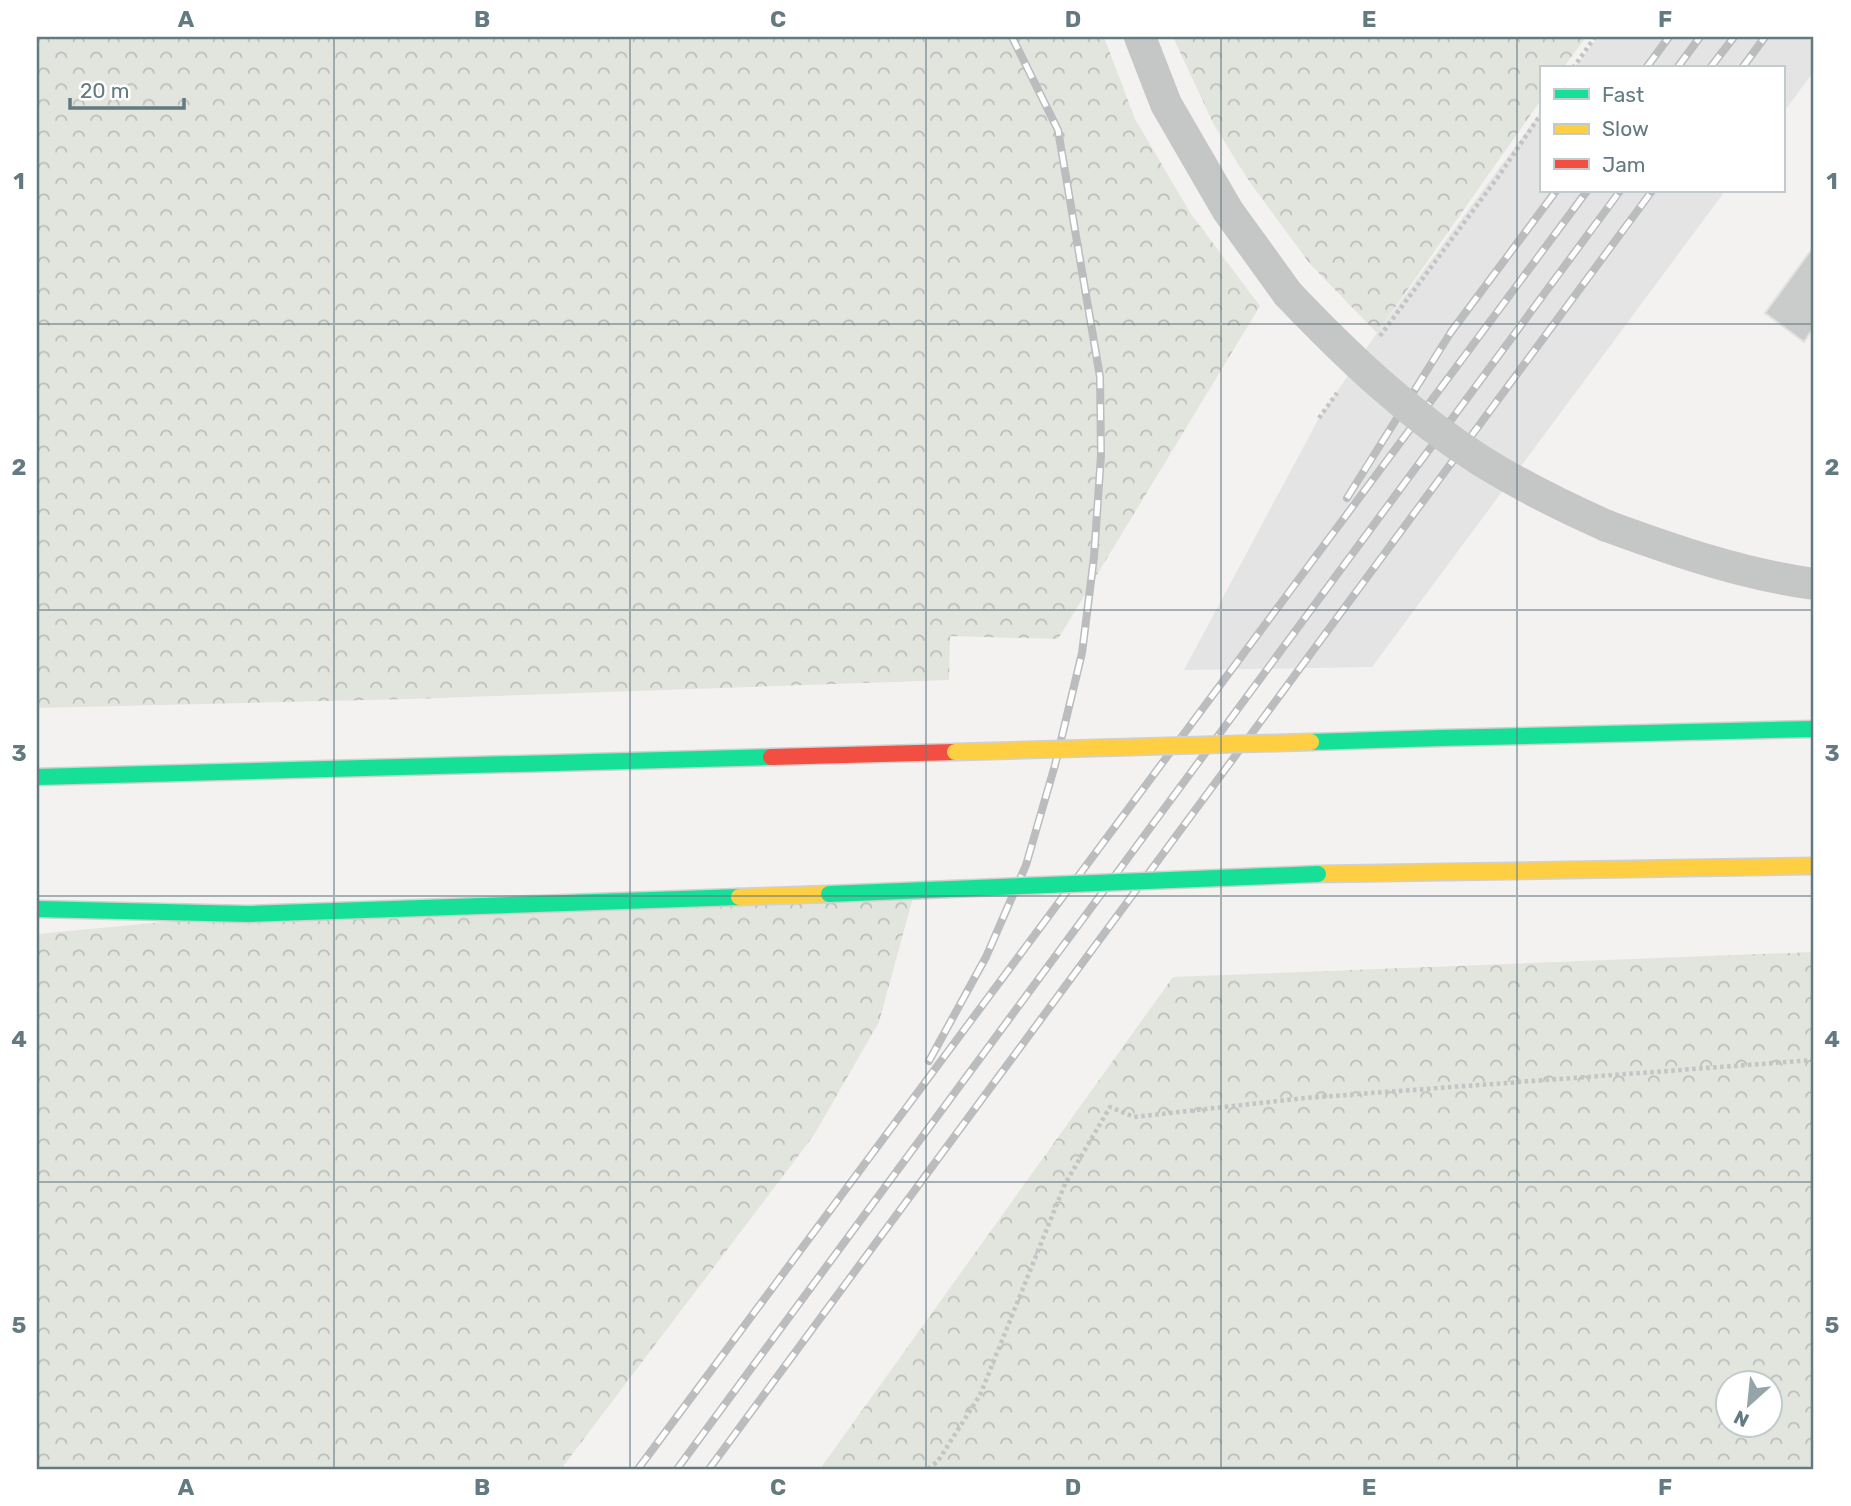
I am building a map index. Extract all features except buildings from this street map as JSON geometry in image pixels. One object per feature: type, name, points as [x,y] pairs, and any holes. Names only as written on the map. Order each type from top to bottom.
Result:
[{"type":"highway","points":[[37,777],[1814,729]]},
{"type":"highway","points":[[37,909],[248,914],[1318,874],[1814,866]]},
{"type":"street","points":[[1140,37],[1173,116],[1228,211],[1288,294],[1370,375],[1445,436],[1522,485],[1607,526],[1679,552],[1738,569],[1814,584]]},
{"type":"path","points":[[1574,66],[1595,37]]},
{"type":"path","points":[[1376,342],[1540,115]]},
{"type":"path","points":[[1319,418],[1343,385]]},
{"type":"path","points":[[928,1469],[938,1461],[980,1395],[1065,1184],[1110,1107],[1134,1117],[1306,1098],[1814,1060]]},
{"type":"shaded area","points":[[1598,37],[1814,37],[1814,71],[1784,112],[1784,66],[1576,66]]},
{"type":"shaded area","points":[[1540,113],[1540,192],[1724,192],[1372,667],[1184,670],[1319,418],[1377,333]]},
{"type":"green space","points":[[37,37],[1104,37],[1135,119],[1191,214],[1260,306],[1058,639],[950,636],[949,680],[411,699],[37,708]]},
{"type":"green space","points":[[1173,37],[1586,37],[1564,66],[1540,66],[1540,101],[1377,333],[1310,264],[1249,181],[1214,125]]},
{"type":"green space","points":[[915,890],[879,1022],[814,1135],[561,1469],[37,1469],[37,934],[248,914]]},
{"type":"green space","points":[[1814,952],[1814,1469],[820,1469],[1173,977]]},
{"type":"railway","points":[[929,1061],[986,957],[1026,865],[1055,765],[1082,653],[1094,557],[1101,455],[1100,377],[1058,130],[1012,37]]},
{"type":"railway","points":[[1647,66],[1669,37]]},
{"type":"railway","points":[[1678,66],[1700,37]]},
{"type":"railway","points":[[1712,66],[1734,37]]},
{"type":"railway","points":[[1743,66],[1765,37]]},
{"type":"railway","points":[[1347,498],[1451,332],[1555,192]]},
{"type":"railway","points":[[638,1469],[1586,192]]},
{"type":"railway","points":[[677,1469],[1619,192]]},
{"type":"railway","points":[[709,1469],[1651,192]]},
{"type":"traffic: fast","points":[[1440,738],[1814,729]]},
{"type":"traffic: fast","points":[[1311,742],[1440,738]]},
{"type":"traffic: fast","points":[[37,777],[771,757]]},
{"type":"traffic: fast","points":[[829,894],[1318,874]]},
{"type":"traffic: fast","points":[[37,909],[248,914],[739,897]]},
{"type":"traffic: slow","points":[[955,752],[1311,742]]},
{"type":"traffic: slow","points":[[1318,874],[1814,866]]},
{"type":"traffic: slow","points":[[739,897],[829,894]]},
{"type":"traffic: jam","points":[[771,757],[955,752]]}]
